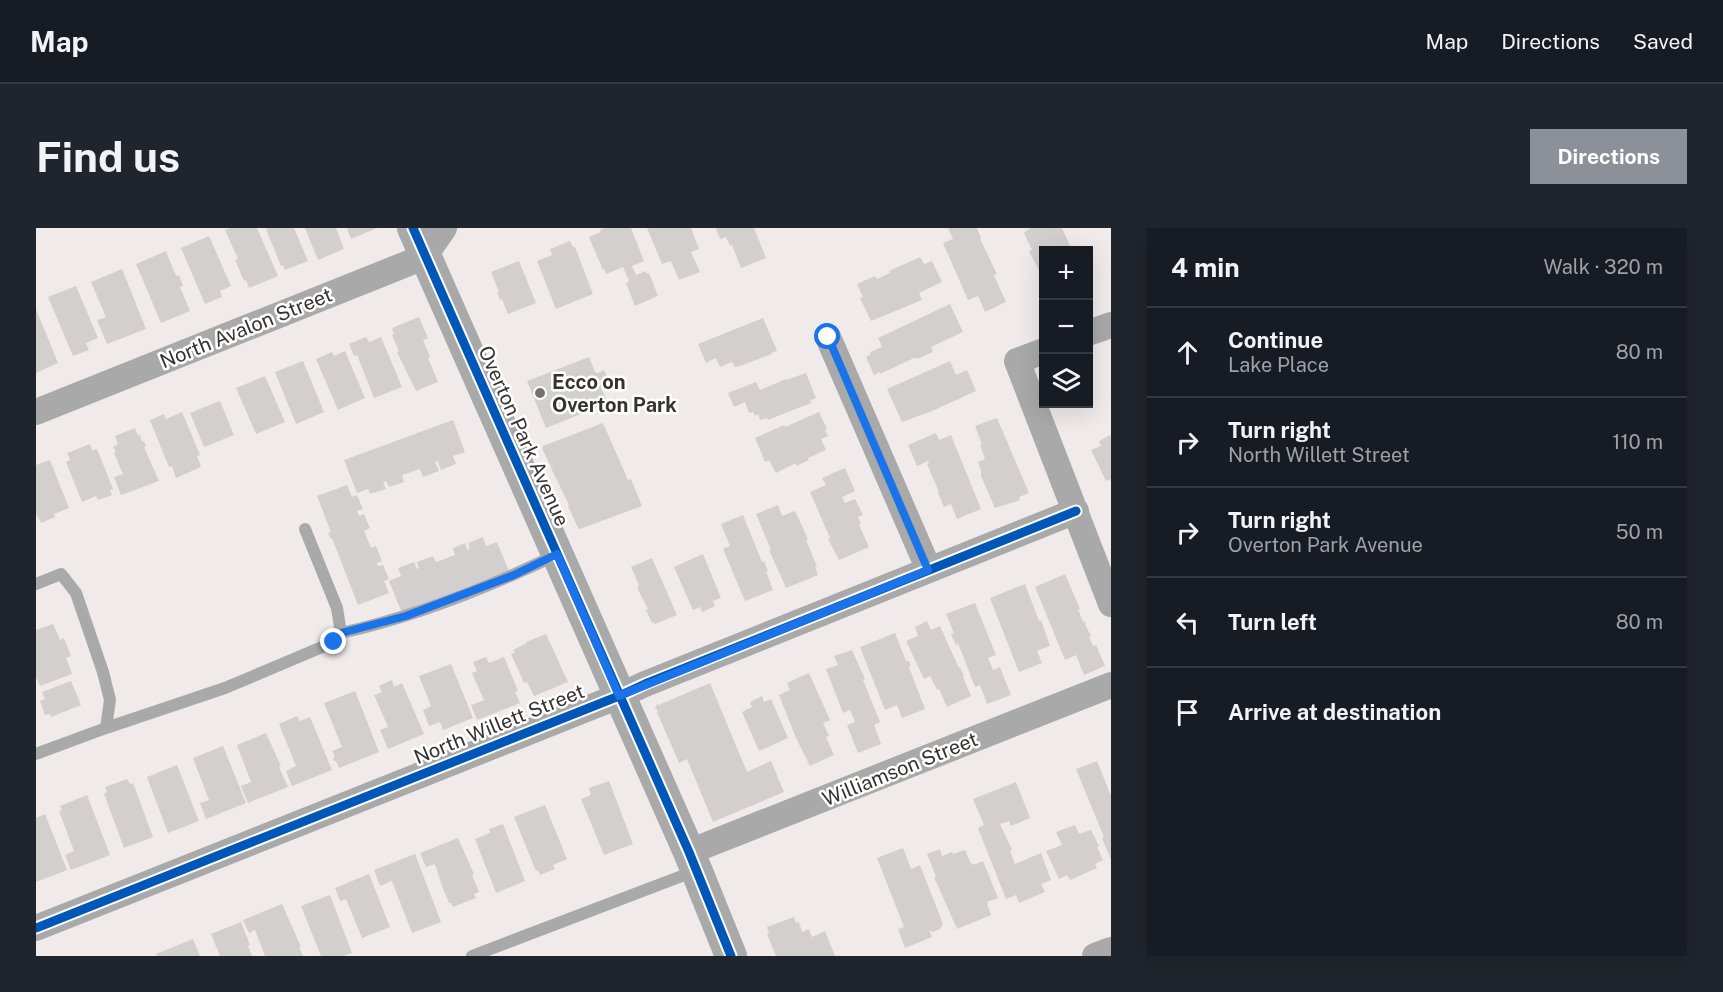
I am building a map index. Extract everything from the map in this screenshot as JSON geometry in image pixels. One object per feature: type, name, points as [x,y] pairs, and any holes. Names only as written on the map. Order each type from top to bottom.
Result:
[{"type":"street","name":"Overton Park Avenue","points":[[412,228],[693,861],[731,956]]},
{"type":"street","points":[[424,257],[444,228]]},
{"type":"street","name":"North Avalon Street","points":[[36,412],[424,257]]},
{"type":"street","points":[[1093,332],[1111,325]]},
{"type":"street","points":[[828,337],[928,570]]},
{"type":"street","points":[[1039,353],[1017,361],[1111,604]]},
{"type":"street","name":"North Willett Street","points":[[36,928],[1076,511]]},
{"type":"street","name":"Williamson Street","points":[[693,861],[1111,686]]},
{"type":"street","points":[[1095,956],[1111,950]]},
{"type":"lane","points":[[305,529],[337,608],[341,633]]},
{"type":"lane","points":[[36,754],[225,688],[334,642],[341,633],[406,616],[514,575],[557,554]]},
{"type":"lane","points":[[36,584],[61,574],[76,593],[103,672],[110,700],[106,729]]},
{"type":"lane","points":[[472,956],[693,861]]},
{"type":"building","points":[[257,228],[278,276],[249,288],[235,260],[238,259],[225,230]]},
{"type":"building","points":[[294,228],[308,261],[285,270],[283,265],[281,266],[266,229]]},
{"type":"building","points":[[305,228],[336,228],[344,249],[318,260]]},
{"type":"building","points":[[347,228],[377,228],[351,239]]},
{"type":"building","points":[[631,228],[644,261],[632,266],[636,275],[646,271],[647,274],[649,273],[658,296],[635,306],[626,283],[629,281],[623,267],[606,274],[589,237],[601,232],[600,230]]},
{"type":"building","points":[[647,228],[691,228],[699,249],[691,252],[700,272],[679,280],[671,261],[662,264]]},
{"type":"building","points":[[716,228],[754,228],[766,258],[741,268],[732,245],[730,246],[726,237],[720,239]]},
{"type":"building","points":[[948,228],[977,228],[997,274],[994,275],[1006,302],[985,312],[978,296],[968,300],[943,243],[953,239]]},
{"type":"building","points":[[1030,228],[1062,228],[1070,246],[1039,246],[1039,270],[1029,251],[1032,250],[1024,233]]},
{"type":"building","points":[[209,236],[231,286],[220,291],[222,297],[205,304],[181,248]]},
{"type":"building","points":[[570,241],[575,247],[593,294],[556,309],[537,261],[552,255],[550,249]]},
{"type":"building","points":[[166,251],[176,276],[179,275],[183,286],[180,287],[190,311],[161,323],[136,264]]},
{"type":"building","points":[[920,257],[924,264],[932,261],[942,282],[919,293],[922,300],[871,321],[860,298],[863,297],[857,284],[875,276],[877,279]]},
{"type":"building","points":[[519,261],[536,303],[508,314],[497,293],[499,292],[491,272]]},
{"type":"building","points":[[122,269],[146,329],[107,344],[97,320],[106,317],[91,282]]},
{"type":"building","points":[[76,286],[98,338],[86,343],[89,350],[73,356],[48,297]]},
{"type":"building","points":[[950,304],[963,332],[931,347],[933,352],[874,375],[866,357],[871,354],[870,352],[882,347],[878,338]]},
{"type":"building","points":[[36,309],[58,363],[36,373]]},
{"type":"building","points":[[419,317],[428,338],[423,340],[430,357],[428,358],[438,382],[416,391],[397,352],[399,351],[392,335],[394,334],[392,328]]},
{"type":"building","points":[[763,318],[777,351],[737,367],[732,362],[720,367],[716,358],[706,363],[698,344]]},
{"type":"building","points":[[366,337],[369,342],[381,337],[402,387],[374,398],[357,355],[354,356],[349,344]]},
{"type":"building","points":[[345,351],[365,398],[338,410],[316,359],[332,352],[334,356]]},
{"type":"building","points":[[589,357],[595,372],[604,370],[608,378],[599,381],[608,403],[546,428],[527,381]]},
{"type":"building","points":[[303,361],[324,412],[296,424],[275,372]]},
{"type":"building","points":[[950,361],[956,375],[967,370],[976,391],[902,422],[887,389]]},
{"type":"building","points":[[806,373],[816,398],[810,401],[811,403],[768,420],[767,418],[760,420],[758,414],[755,416],[753,412],[749,413],[745,402],[734,407],[728,393],[756,382],[760,390]]},
{"type":"building","points":[[265,376],[285,422],[256,434],[236,388]]},
{"type":"building","points":[[220,401],[234,435],[204,447],[190,413]]},
{"type":"building","points":[[182,412],[200,455],[197,456],[201,467],[176,478],[172,466],[169,467],[150,420],[164,414],[166,419]]},
{"type":"building","points":[[819,412],[827,429],[825,430],[828,436],[821,439],[826,450],[796,466],[796,463],[776,473],[769,460],[765,462],[755,438]]},
{"type":"building","points":[[997,418],[1029,493],[1019,497],[1020,500],[995,508],[981,476],[978,462],[985,459],[975,426]]},
{"type":"building","points":[[453,420],[465,452],[453,456],[456,464],[441,470],[438,461],[435,462],[439,471],[423,477],[420,469],[402,475],[404,482],[389,487],[386,481],[383,482],[386,489],[370,494],[368,489],[357,493],[344,460]]},
{"type":"building","points":[[603,423],[642,506],[580,529],[542,448]]},
{"type":"building","points":[[135,428],[142,442],[144,441],[146,446],[144,447],[159,481],[121,495],[114,477],[123,474],[114,453],[116,452],[113,447],[118,444],[115,436]]},
{"type":"building","points":[[936,433],[939,440],[951,435],[981,509],[957,519],[951,504],[944,507],[927,464],[928,461],[917,466],[908,445]]},
{"type":"building","points":[[1110,435],[1111,479],[1106,481],[1091,450],[1101,446],[1099,441]]},
{"type":"building","points":[[90,444],[92,450],[97,449],[113,489],[110,490],[112,495],[98,500],[96,496],[82,502],[66,462],[70,460],[67,453]]},
{"type":"building","points":[[50,460],[69,508],[41,523],[36,514],[36,465]]},
{"type":"building","points":[[845,468],[855,491],[842,497],[845,503],[855,499],[863,515],[858,517],[861,524],[859,525],[869,547],[839,560],[828,539],[830,538],[810,492],[826,485],[822,478]]},
{"type":"building","points":[[347,485],[352,497],[357,495],[363,509],[357,511],[359,516],[364,514],[370,528],[364,531],[371,548],[376,546],[382,561],[377,563],[378,566],[383,565],[389,579],[384,581],[389,593],[358,605],[328,533],[331,532],[317,496]]},
{"type":"building","points":[[778,505],[782,516],[795,511],[808,539],[806,540],[818,575],[786,588],[756,514]]},
{"type":"building","points":[[743,515],[762,562],[764,561],[768,571],[766,571],[773,590],[745,601],[723,549],[730,546],[721,524]]},
{"type":"building","points":[[483,537],[486,546],[497,542],[509,571],[402,613],[389,581],[401,576],[398,568],[414,562],[417,569],[419,568],[417,562],[433,556],[436,562],[455,555],[453,548],[465,543],[467,550],[470,548],[468,543]]},
{"type":"building","points":[[703,554],[721,598],[713,601],[715,606],[702,612],[700,607],[693,610],[674,567]]},
{"type":"building","points":[[652,558],[677,615],[655,624],[652,623],[646,610],[648,609],[638,590],[639,585],[631,567]]},
{"type":"building","points":[[1065,574],[1083,622],[1085,621],[1091,636],[1089,637],[1093,646],[1096,645],[1105,666],[1084,675],[1076,655],[1065,660],[1035,587]]},
{"type":"building","points":[[1025,584],[1050,646],[1037,651],[1042,663],[1019,672],[990,598]]},
{"type":"building","points":[[975,603],[996,655],[988,658],[993,670],[1000,667],[1011,695],[987,704],[980,685],[975,687],[958,643],[956,645],[951,634],[954,633],[946,614]]},
{"type":"building","points":[[927,621],[931,630],[940,626],[971,696],[947,707],[930,676],[924,679],[906,641],[918,636],[915,627]]},
{"type":"building","points":[[53,624],[60,640],[64,638],[71,656],[66,658],[72,674],[40,686],[36,677],[36,630]]},
{"type":"building","points":[[895,633],[906,661],[909,661],[911,666],[909,667],[925,709],[902,718],[897,705],[885,710],[860,647]]},
{"type":"building","points":[[546,634],[568,682],[534,696],[527,682],[524,683],[511,654],[515,653],[513,650],[526,642]]},
{"type":"building","points":[[852,650],[880,722],[874,725],[881,744],[858,753],[847,725],[855,722],[850,710],[843,713],[826,669],[838,665],[834,656]]},
{"type":"building","points":[[486,657],[489,663],[504,657],[518,691],[515,692],[520,703],[477,720],[471,705],[484,700],[472,673],[477,671],[473,662]]},
{"type":"building","points":[[451,664],[473,718],[443,730],[440,722],[429,726],[423,710],[431,706],[419,676]]},
{"type":"building","points":[[809,673],[830,720],[823,723],[834,755],[810,766],[779,695],[790,690],[787,683]]},
{"type":"building","points":[[392,680],[394,687],[402,683],[424,734],[388,749],[380,730],[388,727],[374,695],[382,692],[379,686]]},
{"type":"building","points":[[71,681],[81,705],[51,717],[50,714],[45,715],[40,701],[45,699],[42,692]]},
{"type":"building","points":[[710,683],[747,772],[771,761],[784,792],[713,822],[687,759],[679,763],[658,710],[655,709],[657,704],[660,705]]},
{"type":"building","points":[[355,691],[379,752],[339,768],[334,761],[332,751],[342,747],[324,703]]},
{"type":"building","points":[[762,696],[764,702],[771,699],[788,738],[759,751],[742,712],[752,707],[750,702]]},
{"type":"building","points":[[297,716],[300,721],[310,717],[332,770],[292,786],[286,771],[296,766],[279,724]]},
{"type":"building","points":[[266,733],[288,787],[248,803],[241,786],[251,782],[237,745]]},
{"type":"building","points":[[223,746],[246,803],[206,819],[200,803],[209,800],[193,758]]},
{"type":"building","points":[[1097,761],[1111,796],[1111,860],[1076,769]]},
{"type":"building","points":[[177,765],[199,821],[168,833],[147,777]]},
{"type":"building","points":[[127,779],[130,784],[133,783],[153,837],[124,848],[104,794],[107,792],[105,787]]},
{"type":"building","points":[[609,781],[633,844],[604,855],[581,799],[591,795],[589,788]]},
{"type":"building","points":[[1016,782],[1030,818],[1011,826],[1009,821],[1000,824],[1012,850],[1010,851],[1015,864],[1041,853],[1051,880],[1041,884],[1045,892],[1019,903],[1016,895],[1006,899],[978,828],[984,825],[973,799]]},
{"type":"building","points":[[87,795],[110,855],[71,870],[65,855],[74,851],[59,811],[62,810],[60,806]]},
{"type":"building","points":[[545,805],[567,859],[553,865],[555,869],[540,875],[538,870],[536,871],[514,817]]},
{"type":"building","points":[[45,814],[67,870],[36,882],[36,818]]},
{"type":"building","points":[[503,824],[525,881],[496,893],[475,839],[490,833],[489,829]]},
{"type":"building","points":[[1075,825],[1079,834],[1091,830],[1103,860],[1095,864],[1097,868],[1070,880],[1067,875],[1059,879],[1046,851],[1062,845],[1056,832]]},
{"type":"building","points":[[458,838],[474,874],[472,875],[479,892],[474,894],[476,898],[453,907],[449,903],[435,864],[426,867],[420,853]]},
{"type":"building","points":[[903,848],[911,869],[920,865],[943,924],[940,929],[933,932],[929,930],[932,937],[905,948],[898,929],[904,927],[877,858]]},
{"type":"building","points":[[940,849],[942,856],[965,850],[973,865],[983,861],[998,898],[987,902],[991,915],[957,929],[934,877],[936,877],[927,854]]},
{"type":"building","points":[[415,854],[441,922],[412,933],[392,881],[380,886],[374,870]]},
{"type":"building","points":[[369,874],[390,927],[362,938],[346,899],[340,901],[335,888]]},
{"type":"building","points":[[330,895],[352,953],[344,956],[321,956],[301,906]]},
{"type":"building","points":[[282,904],[303,956],[265,956],[255,930],[249,933],[243,920]]},
{"type":"building","points":[[794,917],[796,923],[799,922],[802,932],[809,929],[812,937],[825,931],[835,956],[776,956],[767,934],[769,933],[767,927]]},
{"type":"building","points":[[241,922],[252,956],[220,956],[211,934]]},
{"type":"building","points":[[193,939],[200,956],[157,956],[156,954]]},
{"type":"cycle path","points":[[413,228],[689,852],[731,956]]},
{"type":"cycle path","points":[[36,928],[1076,511]]},
{"type":"place","name":"Ecco on Overton Park","points":[[540,393]]},
{"type":"route","points":[[334,642],[341,633],[406,616],[514,575],[557,554],[619,696],[928,570],[828,337]]}]
